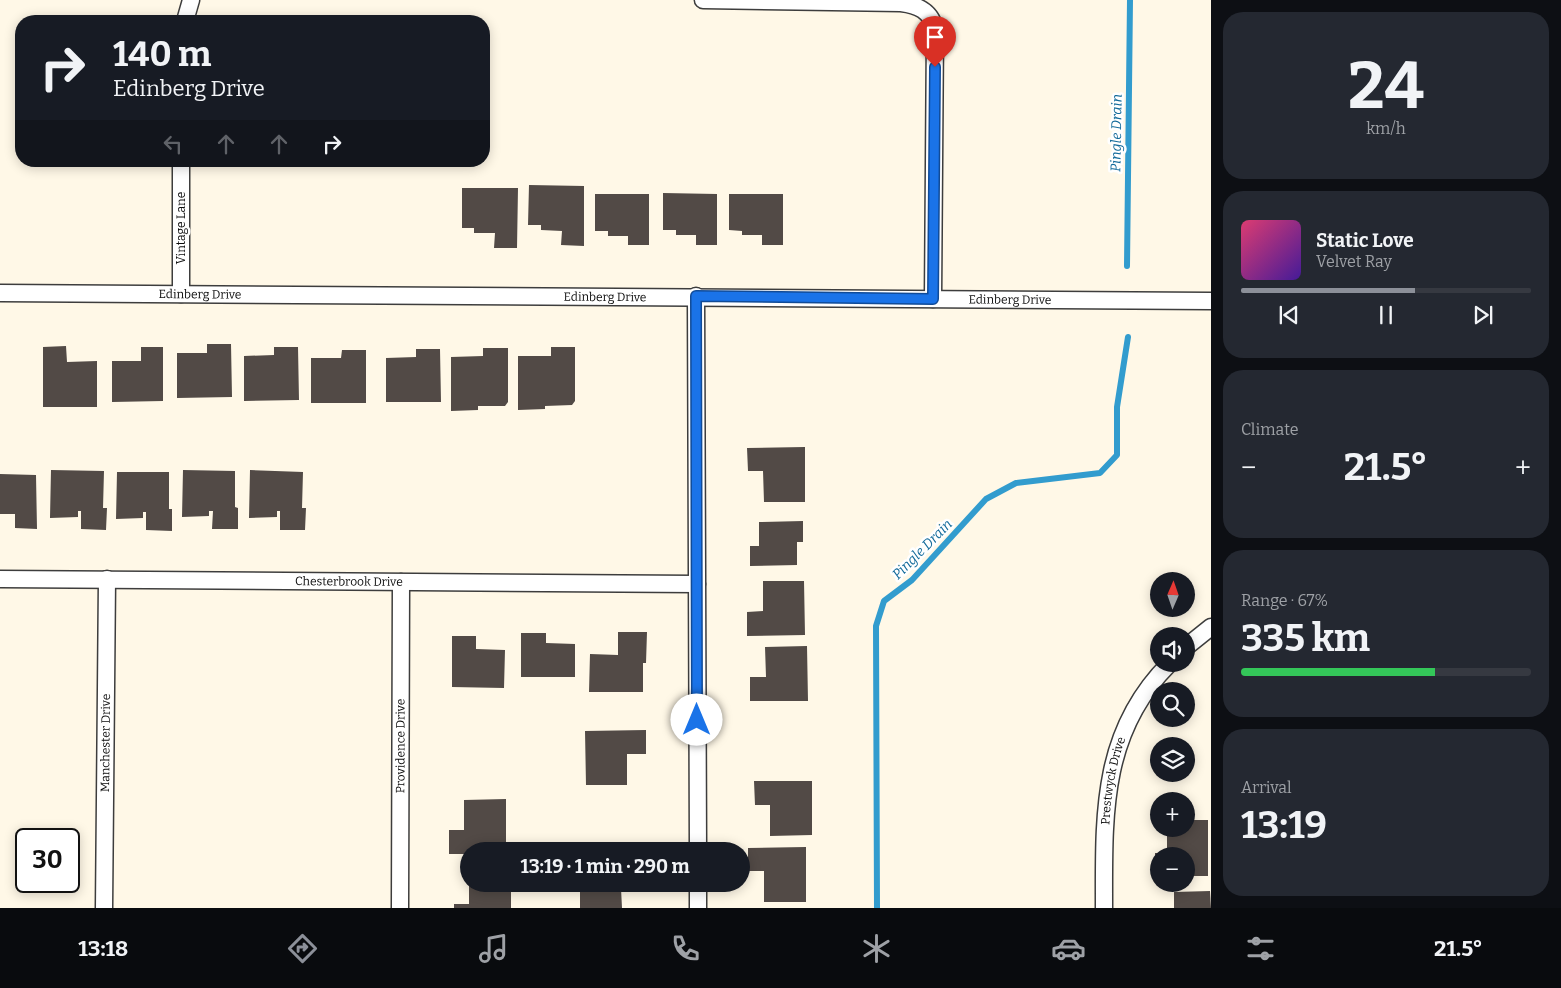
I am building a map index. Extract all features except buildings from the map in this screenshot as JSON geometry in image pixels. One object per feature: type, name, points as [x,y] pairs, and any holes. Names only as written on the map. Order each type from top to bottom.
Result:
[{"type":"street","points":[[187,15],[191,0]]},
{"type":"street","points":[[703,0],[901,3],[924,10],[933,19],[935,29],[933,299]]},
{"type":"street","name":"Vintage Lane","points":[[181,167],[181,294]]},
{"type":"street","name":"Edinberg Drive","points":[[0,293],[696,296],[1211,301]]},
{"type":"street","points":[[696,296],[698,842]]},
{"type":"street","name":"Chesterbrook Drive","points":[[0,578],[697,584]]},
{"type":"street","name":"Manchester Drive","points":[[104,908],[107,579]]},
{"type":"street","name":"Providence Drive","points":[[400,908],[401,582]]},
{"type":"street","points":[[1195,640],[1211,627]]},
{"type":"street","name":"Prestwyck Drive","points":[[1104,908],[1105,808],[1114,757],[1134,711],[1148,688],[1162,672]]},
{"type":"street","points":[[698,892],[698,908]]},
{"type":"waterway","name":"Pingle Drain","points":[[1127,266],[1130,0]]},
{"type":"waterway","name":"Pingle Drain","points":[[877,908],[876,626],[884,601],[912,580],[986,499],[1016,483],[1100,473],[1117,455],[1117,407],[1128,337]]},
{"type":"route","points":[[697,720],[696,296],[933,299],[935,67]]}]
